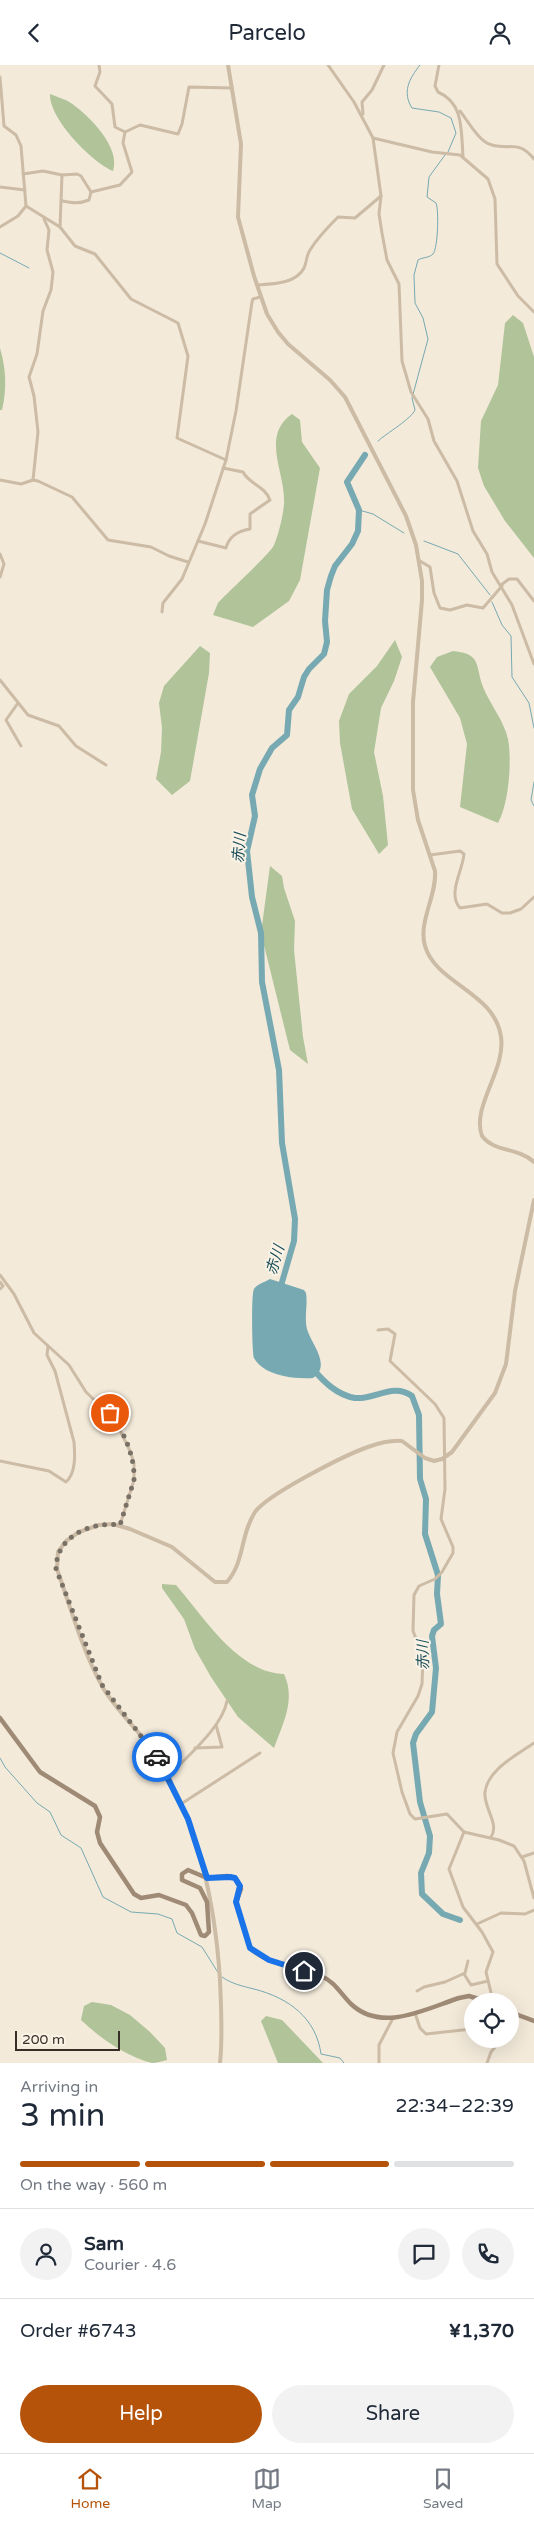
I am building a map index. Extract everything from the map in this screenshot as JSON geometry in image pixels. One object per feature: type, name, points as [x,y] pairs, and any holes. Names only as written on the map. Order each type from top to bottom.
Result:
[{"type":"main road","points":[[0,1718],[40,1772],[95,1806],[100,1817],[97,1832],[100,1843],[134,1895],[141,1898],[159,1895],[186,1905],[192,1913],[198,1931],[203,1936],[209,1930],[205,1896],[198,1887],[183,1882],[181,1876],[184,1871],[190,1870],[207,1878],[230,1877],[237,1881],[241,1889],[236,1898],[239,1914],[246,1942],[254,1952],[269,1960],[321,1976],[332,1982],[357,2009],[392,2020],[464,1997]]},
{"type":"main road","points":[[519,2015],[534,2021]]},
{"type":"street","points":[[99,65],[100,72],[95,86],[112,104],[115,127],[124,132]]},
{"type":"street","points":[[228,65],[241,144],[238,217],[260,297],[278,333],[330,380],[351,406],[406,516],[420,561],[422,600],[413,702],[413,790],[418,820],[436,879],[424,926],[424,941],[428,953],[436,964],[491,1012],[502,1039],[500,1060],[480,1117],[480,1130],[490,1144],[524,1154],[534,1161]]},
{"type":"street","points":[[328,65],[363,115],[373,138],[382,197],[379,214],[387,260],[399,284],[402,361],[413,395],[428,419],[435,444],[457,481],[472,531],[487,554],[492,572],[502,585],[512,605],[534,664]]},
{"type":"street","points":[[363,115],[362,102],[372,90],[384,65]]},
{"type":"street","points":[[439,65],[435,86],[438,92],[446,95],[485,141],[492,145],[520,147],[534,159]]},
{"type":"street","points":[[0,77],[4,126],[18,139],[26,207],[18,216],[0,227]]},
{"type":"street","points":[[124,132],[140,125],[178,134],[182,125],[189,87],[232,88]]},
{"type":"street","points":[[459,111],[463,156]]},
{"type":"street","points":[[62,201],[74,203],[86,201],[91,192],[120,185],[129,178],[132,168],[123,143],[124,132]]},
{"type":"street","points":[[373,138],[463,156],[481,171],[492,186],[497,264],[518,296],[534,312]]},
{"type":"street","points":[[23,174],[43,171],[62,175],[80,174],[91,192]]},
{"type":"street","points":[[60,227],[62,175]]},
{"type":"street","points":[[0,187],[25,190]]},
{"type":"street","points":[[257,285],[285,282],[301,272],[309,252],[321,233],[328,229],[338,217],[358,217],[382,197]]},
{"type":"street","points":[[26,207],[60,227],[75,246],[95,255],[131,299],[178,323],[188,356],[177,438],[226,460]]},
{"type":"street","points":[[32,480],[38,432],[34,396],[28,377],[38,354],[43,311],[51,290],[53,272],[47,250],[49,230],[44,219]]},
{"type":"street","points":[[162,612],[163,603],[182,579],[198,541],[226,460],[236,411],[252,302],[253,299],[260,297]]},
{"type":"street","points":[[198,541],[226,548],[232,536],[242,530],[250,529],[252,512],[270,500],[257,483],[249,481],[243,472],[223,468]]},
{"type":"street","points":[[0,480],[21,484],[32,480],[72,497],[108,540],[151,547],[169,556],[188,562]]},
{"type":"street","points":[[0,554],[4,564],[0,577]]},
{"type":"street","points":[[420,561],[430,567],[434,593],[440,608],[450,610],[467,605],[482,608],[509,579],[517,579],[534,601]]},
{"type":"street","points":[[0,681],[31,717],[64,730],[76,747],[106,765]]},
{"type":"street","points":[[18,703],[6,720],[21,746]]},
{"type":"street","points":[[430,855],[460,851],[464,854],[456,890],[457,905],[460,908],[487,904],[502,913],[510,913],[521,909],[534,897]]},
{"type":"street","points":[[220,2063],[222,2027],[218,1957],[207,1878],[197,1843],[168,1777],[153,1751],[102,1685],[56,1569],[58,1552],[72,1536],[99,1525],[120,1525],[176,1550],[215,1582],[227,1582],[237,1570],[252,1518],[263,1504],[281,1493],[361,1450],[381,1443],[402,1441],[429,1460],[438,1460],[452,1452],[484,1410],[502,1381],[509,1348],[516,1283],[534,1200]]},
{"type":"street","points":[[0,1278],[14,1294],[34,1333],[69,1365],[86,1392],[110,1413],[120,1429],[130,1451],[134,1480],[120,1525]]},
{"type":"street","points":[[0,1278],[3,1286],[0,1289]]},
{"type":"street","points":[[378,1330],[388,1329],[395,1334],[390,1361],[435,1404],[444,1418],[446,1489],[442,1519],[453,1544],[453,1553],[442,1572],[435,1579],[419,1586],[414,1595],[413,1631],[423,1657],[422,1684],[418,1696],[397,1732],[393,1753],[402,1792],[412,1817],[418,1820],[447,1814],[464,1832],[491,1837],[514,1846],[522,1857],[534,1898]]},
{"type":"street","points":[[0,1461],[49,1471],[66,1482],[71,1477],[74,1443],[55,1371],[47,1355],[48,1346]]},
{"type":"street","points":[[168,1777],[216,1725],[225,1713],[227,1701]]},
{"type":"street","points":[[195,1748],[222,1747],[216,1725]]},
{"type":"street","points":[[491,1837],[494,1830],[485,1799],[486,1787],[499,1768],[534,1743]]},
{"type":"street","points":[[181,1805],[260,1753]]},
{"type":"street","points":[[464,1832],[449,1869],[463,1907],[477,1925],[492,1952],[486,1972],[491,1993]]},
{"type":"street","points":[[522,1857],[534,1853]]},
{"type":"street","points":[[477,1925],[501,1913],[525,1914],[534,1910]]},
{"type":"street","points":[[417,1991],[464,1974],[468,1969],[468,1961]]},
{"type":"street","points":[[464,1974],[468,1984],[473,1986],[488,1981]]},
{"type":"street","points":[[415,2013],[420,2028],[426,2034],[464,2030]]},
{"type":"street","points":[[379,2063],[379,2045],[392,2020]]},
{"type":"street","points":[[487,2063],[494,2048]]},
{"type":"green space","points":[[50,94],[71,103],[95,124],[108,143],[112,153],[113,171],[94,159],[73,139],[56,115]]},
{"type":"green space","points":[[513,315],[523,323],[534,357],[534,558],[505,521],[484,486],[478,468],[481,421],[498,385],[505,323]]},
{"type":"green space","points":[[0,348],[4,363],[5,379],[2,410],[0,410]]},
{"type":"green space","points":[[292,414],[300,420],[302,442],[320,468],[300,580],[289,601],[253,627],[213,615],[218,603],[271,549],[278,535],[283,514],[284,492],[276,444],[278,433],[283,423]]},
{"type":"green space","points":[[395,640],[402,657],[394,681],[381,708],[374,752],[383,796],[388,845],[379,854],[352,809],[340,743],[339,721],[349,694],[377,666]]},
{"type":"green space","points":[[200,646],[210,653],[209,673],[190,781],[172,795],[156,779],[161,752],[162,728],[159,703],[164,686]]},
{"type":"green space","points":[[453,651],[469,655],[476,662],[483,687],[508,739],[510,758],[509,782],[505,805],[498,823],[460,807],[467,744],[460,718],[430,667],[437,657]]},
{"type":"green space","points":[[270,866],[282,876],[295,921],[294,950],[303,1037],[308,1064],[290,1050],[261,933]]},
{"type":"green space","points":[[162,1584],[176,1585],[210,1627],[237,1654],[267,1671],[284,1674],[289,1693],[287,1711],[274,1748],[238,1717],[195,1649],[184,1619],[162,1588]]},
{"type":"green space","points":[[92,2002],[111,2005],[130,2015],[165,2048],[167,2060],[152,2063],[142,2060],[114,2046],[96,2033],[81,2020],[84,2006]]},
{"type":"green space","points":[[266,2016],[282,2020],[323,2063],[278,2063],[261,2021]]},
{"type":"water","points":[[270,1279],[304,1290],[306,1293],[307,1329],[321,1361],[321,1367],[313,1378],[294,1378],[273,1373],[257,1363],[254,1358],[253,1293],[257,1286]]},
{"type":"waterway","points":[[420,65],[410,81],[407,97],[412,108],[439,112],[451,118],[456,133],[448,152]]},
{"type":"waterway","points":[[378,441],[404,422],[415,410],[412,398],[428,339],[423,318],[415,303],[414,275],[418,260],[433,254],[435,250],[438,213],[436,203],[427,197],[429,177],[445,155]]},
{"type":"waterway","points":[[0,253],[29,268]]},
{"type":"waterway","name":"赤川","points":[[280,1289],[294,1241],[295,1219],[282,1143],[279,1070],[262,982],[261,933],[252,897],[247,851],[255,816],[252,795],[260,769],[272,748],[287,735],[289,710],[298,697],[304,677],[324,654],[327,642],[325,621],[327,590],[335,566],[352,544],[358,531],[359,510],[347,482],[365,455]]},
{"type":"waterway","points":[[359,510],[373,514],[404,533]]},
{"type":"waterway","points":[[424,541],[458,554],[490,595]]},
{"type":"waterway","points":[[492,602],[502,625],[511,636],[512,677],[529,703],[534,728]]},
{"type":"waterway","points":[[534,782],[531,800],[534,806]]},
{"type":"waterway","name":"赤川","points":[[313,1369],[331,1387],[342,1394],[355,1398],[370,1397],[391,1391],[405,1392],[412,1396],[419,1415],[420,1479],[426,1499],[425,1534],[438,1575],[437,1594],[441,1624],[434,1630],[432,1636],[436,1668],[432,1712],[416,1734],[413,1743],[420,1802],[430,1836],[429,1853],[421,1873],[422,1894],[443,1914],[460,1920]]},
{"type":"waterway","points":[[0,1758],[5,1767],[37,1803],[50,1812],[61,1835],[81,1848],[103,1897],[131,1912],[158,1914],[172,1919],[177,1933],[202,1947],[219,1974]]},
{"type":"waterway","points":[[222,1977],[237,1985],[279,1998],[299,2011],[313,2030],[321,2054],[340,2058],[344,2063]]},
{"type":"way so far","points":[[110,1413],[120,1429],[134,1463],[134,1480],[125,1502],[120,1525],[99,1525],[72,1536],[58,1552],[56,1569],[95,1673],[108,1696],[157,1757]]},
{"type":"route","points":[[157,1757],[188,1819],[202,1856],[207,1878],[222,1876],[235,1878],[240,1886],[241,1889],[236,1902],[246,1942],[250,1948],[269,1960],[304,1971]]}]
